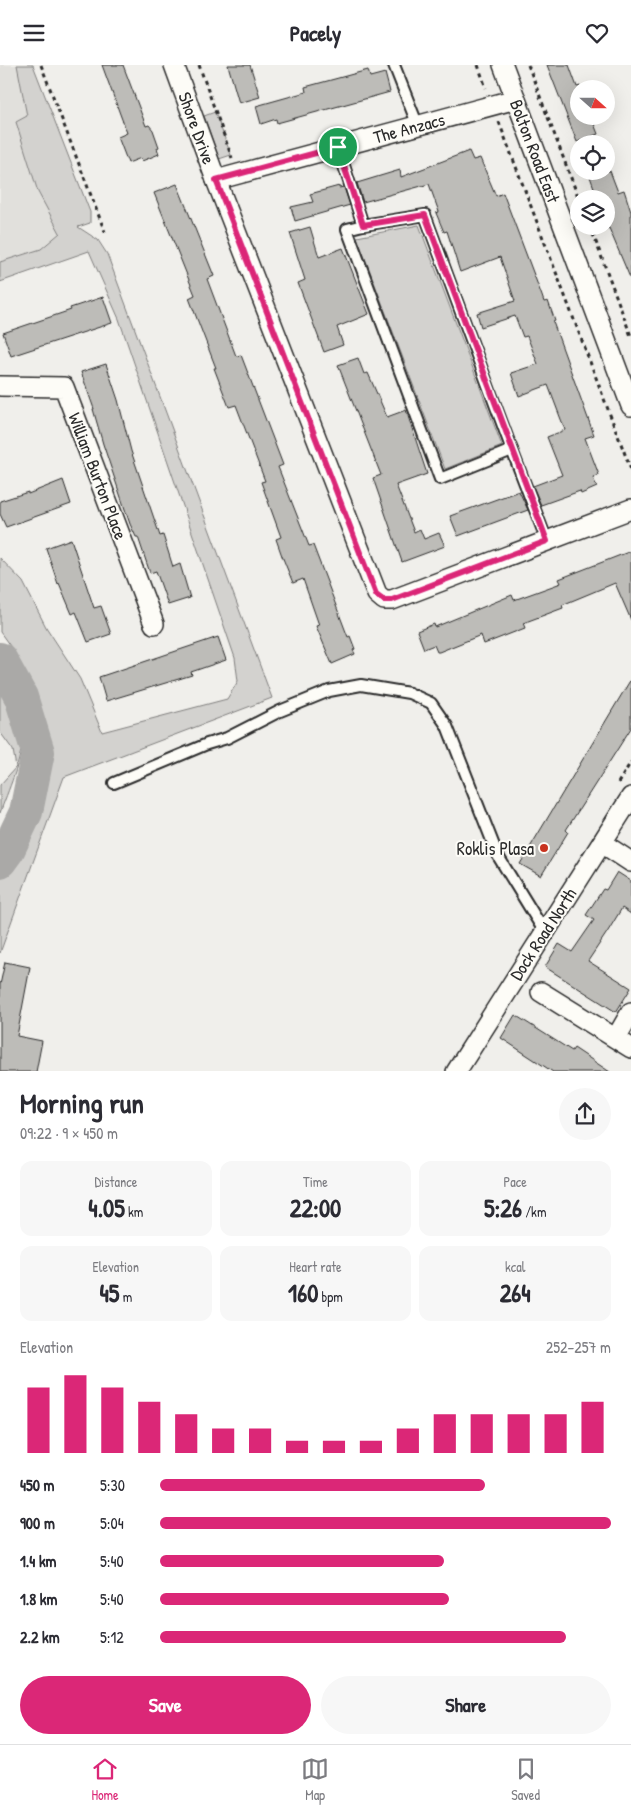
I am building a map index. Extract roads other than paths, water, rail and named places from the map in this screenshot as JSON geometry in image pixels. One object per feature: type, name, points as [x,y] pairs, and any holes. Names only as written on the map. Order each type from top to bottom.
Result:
[{"type":"street","name":"Shore Drive","points":[[174,65],[376,594],[384,600],[392,600],[547,541]]},
{"type":"street","name":"Bolton Road East","points":[[503,65],[625,374],[631,406]]},
{"type":"street","name":"The Anzacs","points":[[214,172],[338,147],[516,99]]},
{"type":"street","name":"William Burton Place","points":[[0,386],[64,387],[154,624]]},
{"type":"street","points":[[547,541],[631,509]]},
{"type":"street","name":"Dock Road North","points":[[456,1071],[631,797]]},
{"type":"street","points":[[602,843],[631,862]]},
{"type":"street","points":[[541,992],[623,1043],[631,1012]]},
{"type":"lane","points":[[394,65],[418,125]]},
{"type":"lane","points":[[338,147],[363,225]]},
{"type":"lane","points":[[512,450],[440,479],[347,229],[425,215],[547,541]]},
{"type":"lane","points":[[114,783],[207,744],[227,738],[280,711],[328,691],[361,685],[409,693],[431,703],[447,726],[498,856],[544,931]]},
{"type":"waterway","points":[[0,659],[21,697],[38,752],[26,812],[8,850],[0,861]]},
{"type":"place","name":"Roklis Plasa","points":[[544,848]]}]
